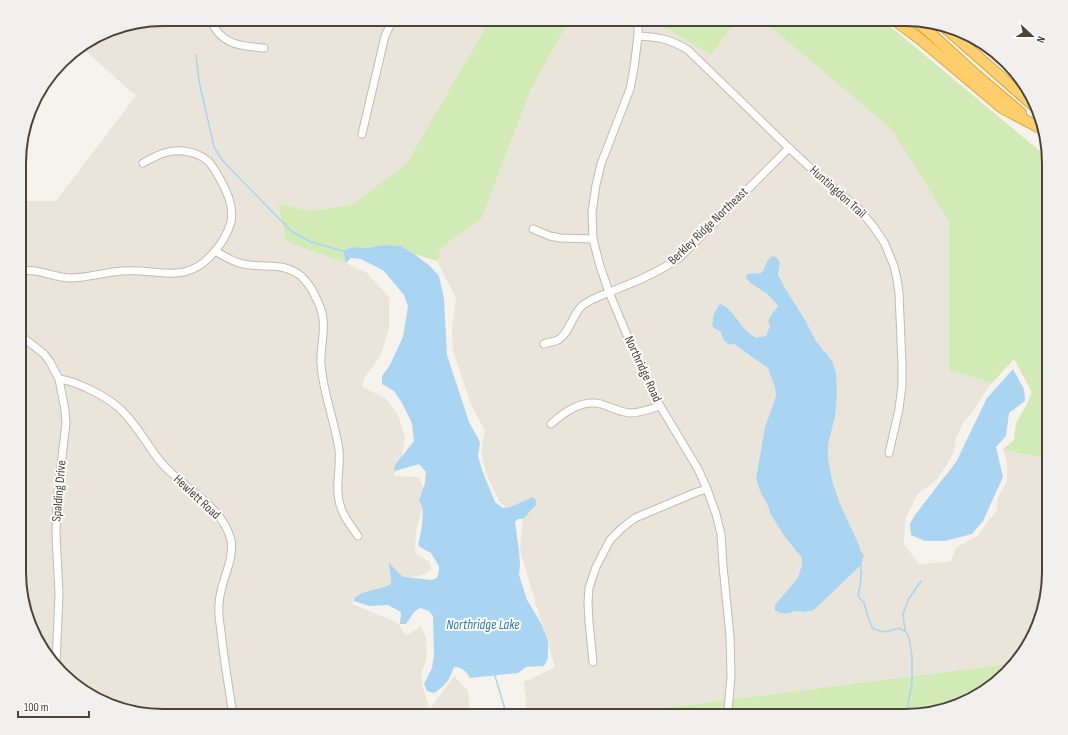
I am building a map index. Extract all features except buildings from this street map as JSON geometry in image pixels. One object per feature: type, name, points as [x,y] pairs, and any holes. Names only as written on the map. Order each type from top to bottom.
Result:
[{"type":"highway","points":[[902,26],[1002,108],[1037,127]]},
{"type":"highway","points":[[924,27],[974,73],[1036,125]]},
{"type":"highway","points":[[953,34],[1027,100]]},
{"type":"street","points":[[214,26],[223,38],[230,42],[244,47],[264,48]]},
{"type":"street","points":[[362,134],[385,36],[389,26]]},
{"type":"street","name":"Northridge Road","points":[[638,26],[634,68],[630,89],[601,164],[596,185],[592,212],[593,239],[609,292],[632,347],[660,406],[698,469],[716,514],[721,534],[731,642],[731,676],[728,709]]},
{"type":"street","name":"Huntingdon Trail","points":[[638,36],[665,39],[688,50],[788,148],[860,210],[884,242],[894,266],[897,279],[902,364],[902,385],[899,409],[889,453]]},
{"type":"street","name":"Berkley Ridge Northeast","points":[[544,344],[562,337],[574,315],[582,305],[609,292],[647,277],[679,258],[788,148]]},
{"type":"street","points":[[26,271],[35,270],[71,278],[122,271],[179,274],[188,272],[205,262],[216,251],[228,230],[232,212],[228,194],[214,167],[199,155],[183,151],[165,152],[143,163]]},
{"type":"street","points":[[533,229],[550,236],[560,238],[593,239]]},
{"type":"street","points":[[216,251],[230,260],[242,264],[255,266],[276,266],[289,269],[303,278],[313,291],[323,318],[321,363],[323,383],[339,450],[339,501],[344,516],[358,536]]},
{"type":"street","name":"Spalding Drive","points":[[26,340],[44,354],[50,362],[59,379],[65,410],[66,423],[57,498],[56,535],[59,594],[56,657]]},
{"type":"street","name":"Hewlett Road","points":[[59,379],[67,380],[82,386],[108,400],[119,408],[128,417],[160,461],[178,479],[214,510],[228,530],[231,542],[231,553],[220,592],[218,607],[232,709]]},
{"type":"street","points":[[551,424],[567,411],[586,404],[600,404],[618,411],[630,413],[642,412],[660,406]]},
{"type":"street","points":[[593,662],[589,622],[589,588],[596,567],[610,540],[635,518],[707,489]]},
{"type":"shaded area","points":[[154,26],[484,26],[483,32],[407,163],[351,205],[309,211],[278,203],[286,242],[346,263],[367,273],[389,297],[389,328],[380,357],[364,378],[362,387],[385,398],[397,413],[405,437],[402,458],[393,476],[419,477],[423,489],[422,508],[416,530],[415,554],[430,562],[431,569],[426,574],[413,577],[404,582],[357,595],[352,604],[398,623],[406,636],[421,626],[426,637],[427,651],[426,660],[421,673],[423,689],[430,709],[154,709],[136,706],[119,702],[102,695],[79,681],[60,662],[49,648],[36,625],[26,581],[26,201],[56,201],[136,96],[85,50],[110,36]]},
{"type":"shaded area","points":[[566,26],[662,26],[711,55],[733,26],[769,26],[892,130],[950,221],[949,370],[992,383],[973,411],[964,421],[956,438],[954,452],[946,466],[937,479],[917,495],[905,520],[904,544],[919,564],[950,562],[956,548],[977,536],[997,510],[998,498],[1007,481],[1007,462],[1003,449],[1042,457],[1042,581],[1035,616],[1028,633],[1014,656],[1007,664],[657,709],[526,709],[524,682],[555,667],[520,551],[523,519],[500,503],[486,473],[481,452],[485,431],[471,405],[453,351],[452,328],[456,298],[437,261],[441,248],[482,218],[531,89]],"holes":[[[768,260],[780,262],[778,275],[816,341],[824,350],[837,396],[835,417],[828,444],[828,459],[832,480],[840,504],[861,552],[861,565],[815,609],[809,612],[795,611],[791,613],[790,590],[800,574],[802,558],[785,537],[771,515],[756,478],[765,427],[776,396],[772,377],[768,368],[734,344],[723,339],[721,332],[747,332],[753,337],[757,338],[766,336],[770,326],[768,322],[778,306],[761,289],[748,282],[747,274],[761,273]]]},
{"type":"shaded area","points":[[454,676],[468,691],[469,709],[430,709]]},
{"type":"green space","points":[[484,26],[566,26],[531,89],[482,218],[441,248],[437,261],[414,254],[401,246],[383,245],[367,248],[352,247],[343,251],[346,263],[286,242],[278,203],[309,211],[351,205],[407,163],[483,32]]},
{"type":"green space","points":[[662,26],[733,26],[711,55]]},
{"type":"green space","points":[[769,26],[891,27],[1042,153],[1042,457],[1003,449],[1014,440],[1016,423],[1032,392],[1014,359],[992,383],[949,370],[949,221],[892,130]]},
{"type":"green space","points":[[1007,664],[981,686],[966,695],[949,702],[923,708],[657,709]]},
{"type":"water","name":"Northridge Lake","points":[[383,245],[401,246],[430,266],[439,276],[444,299],[447,355],[469,422],[480,442],[478,456],[495,502],[503,508],[511,507],[532,497],[536,500],[536,505],[523,519],[518,519],[515,522],[519,551],[519,575],[527,600],[541,623],[548,641],[548,658],[544,666],[526,667],[518,673],[470,678],[464,670],[454,667],[447,682],[434,693],[427,691],[424,684],[432,668],[434,655],[433,616],[429,611],[420,608],[414,612],[406,624],[400,624],[401,612],[388,605],[369,606],[354,601],[355,597],[367,591],[390,585],[391,576],[389,563],[403,577],[432,580],[437,578],[439,571],[439,566],[431,553],[420,547],[418,544],[423,514],[422,506],[419,500],[425,483],[426,472],[419,464],[395,471],[394,470],[395,465],[414,441],[412,423],[394,391],[382,384],[382,376],[390,365],[403,337],[408,306],[404,295],[384,271],[361,259],[351,258],[346,263],[343,251],[352,247],[367,248]]},
{"type":"water","points":[[773,256],[780,262],[778,275],[816,341],[832,361],[836,374],[837,396],[835,417],[828,444],[828,459],[832,480],[840,504],[861,552],[864,555],[861,565],[815,609],[807,612],[795,611],[785,614],[775,610],[775,605],[798,578],[802,565],[802,558],[785,537],[771,515],[756,478],[765,427],[776,396],[775,387],[768,368],[734,344],[726,343],[721,332],[712,325],[714,314],[718,306],[721,304],[731,311],[751,335],[757,338],[766,336],[770,326],[768,322],[770,317],[778,306],[768,295],[746,278],[747,274],[761,273],[768,260]]},
{"type":"water","points":[[1013,369],[1024,389],[1025,401],[1009,413],[1006,436],[996,447],[1003,477],[983,521],[972,534],[945,541],[925,541],[911,535],[910,524],[915,515],[956,462],[987,398]]},
{"type":"waterway","points":[[196,55],[199,81],[214,147],[222,160],[292,232],[311,242],[343,251]]},
{"type":"waterway","points":[[861,565],[861,579],[858,596],[864,603],[873,629],[885,632],[899,628],[906,632],[909,638],[912,656],[912,683],[907,709]]},
{"type":"waterway","points":[[905,631],[903,614],[908,600],[921,581]]},
{"type":"waterway","points":[[495,676],[505,709]]}]
